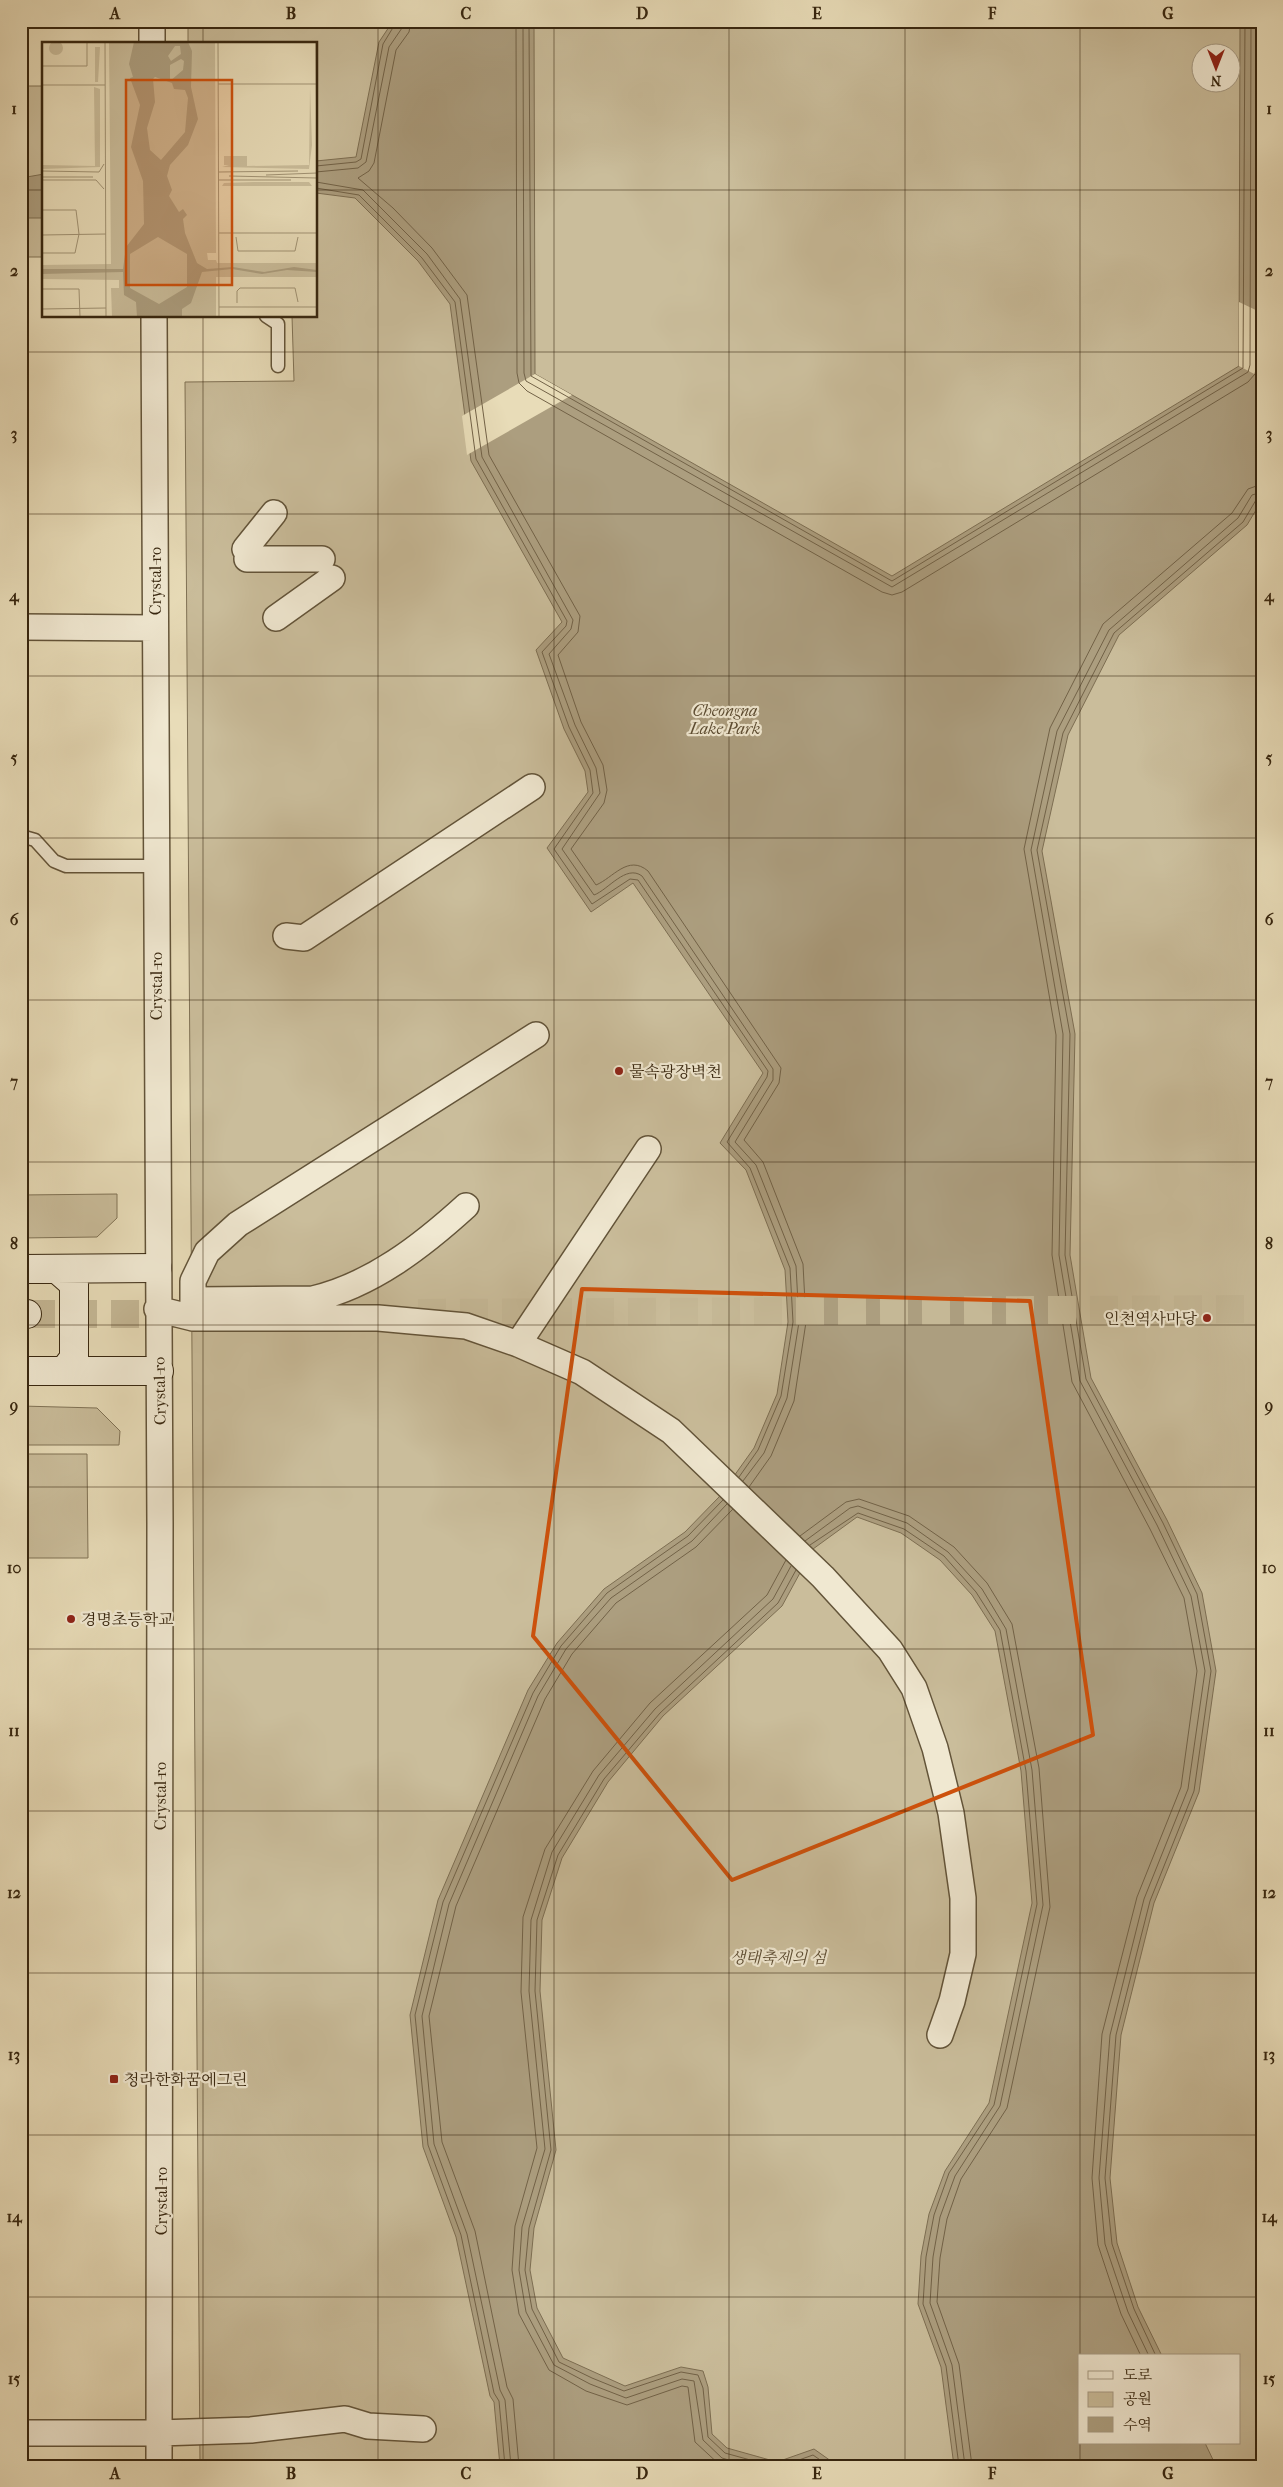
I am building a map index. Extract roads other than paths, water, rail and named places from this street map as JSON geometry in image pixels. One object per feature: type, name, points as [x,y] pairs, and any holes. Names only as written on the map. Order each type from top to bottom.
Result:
[{"type":"street","points":[[152,21],[152,42]]},
{"type":"street","name":"Crystal-ro","points":[[154,318],[157,1309],[159,1371],[160,2466]]},
{"type":"street","points":[[274,513],[246,554],[327,569],[276,618]]},
{"type":"street","points":[[21,627],[155,628]]},
{"type":"street","points":[[286,936],[304,938],[532,787]]},
{"type":"street","points":[[193,1309],[193,1281],[207,1252],[238,1224],[536,1035]]},
{"type":"street","points":[[518,1344],[648,1149]]},
{"type":"street","points":[[193,1309],[313,1299],[329,1295],[396,1263],[434,1234],[466,1206]]},
{"type":"street","points":[[21,1269],[157,1268]]},
{"type":"street","points":[[57,1269],[74,1284],[74,1358],[64,1371]]},
{"type":"street","points":[[157,1309],[378,1318],[466,1326],[518,1344],[582,1372],[671,1431],[823,1577],[890,1650],[914,1688],[935,1748],[951,1813],[962,1898],[962,1954],[952,2001],[940,2035]]},
{"type":"street","points":[[21,1371],[159,1371]]},
{"type":"street","points":[[21,2433],[159,2433],[251,2430],[345,2419],[368,2426],[422,2429]]},
{"type":"lane","points":[[269,318],[278,324],[278,366]]},
{"type":"lane","points":[[21,836],[35,840],[54,862],[66,866],[156,866]]},
{"type":"water","points":[[393,21],[534,21],[535,374],[892,576],[1239,366],[1240,21],[1262,21],[1262,500],[1247,525],[1119,635],[1068,735],[1042,851],[1075,1034],[1070,1255],[1091,1378],[1167,1520],[1202,1593],[1216,1671],[1199,1792],[1154,1903],[1121,2035],[1110,2178],[1117,2243],[1138,2307],[1161,2354],[1078,2354],[1078,2444],[1205,2444],[1216,2466],[954,2466],[941,2367],[918,2304],[921,2256],[929,2214],[945,2171],[989,2103],[1032,1903],[1021,1771],[995,1631],[972,1595],[940,1560],[901,1533],[857,1517],[813,1549],[782,1606],[663,1716],[608,1782],[562,1858],[542,1920],[540,1991],[556,2150],[534,2228],[530,2270],[537,2308],[563,2358],[625,2386],[681,2367],[703,2371],[708,2387],[712,2434],[727,2448],[777,2462],[814,2449],[838,2466],[500,2466],[494,2402],[490,2396],[456,2237],[423,2147],[410,2015],[438,1900],[528,1690],[557,1643],[604,1589],[685,1532],[719,1497],[754,1448],[777,1394],[788,1322],[785,1270],[746,1170],[720,1143],[763,1073],[633,883],[591,912],[547,848],[588,792],[585,771],[564,729],[536,650],[562,622],[471,461],[450,304],[418,261],[355,198],[318,193],[318,161],[356,157],[379,42]]},
{"type":"water","points":[[42,174],[42,218],[21,218],[21,178]]},
{"type":"tunnel","points":[[418,1313],[1262,1309]]},
{"type":"tunnel","points":[[27,1314],[183,1314]]},
{"type":"place","name":"물속광장벽천","points":[[619,1071]]},
{"type":"place","name":"인천역사마당","points":[[1207,1318]]},
{"type":"place","name":"경명초등학교","points":[[71,1619]]},
{"type":"place","name":"청라한화꿈에그린","points":[[114,2079]]},
{"type":"park label","name":"Cheongna Lake Park","points":[[725,719]]},
{"type":"park label","name":"생태축제의 섬","points":[[778,1957]]}]
